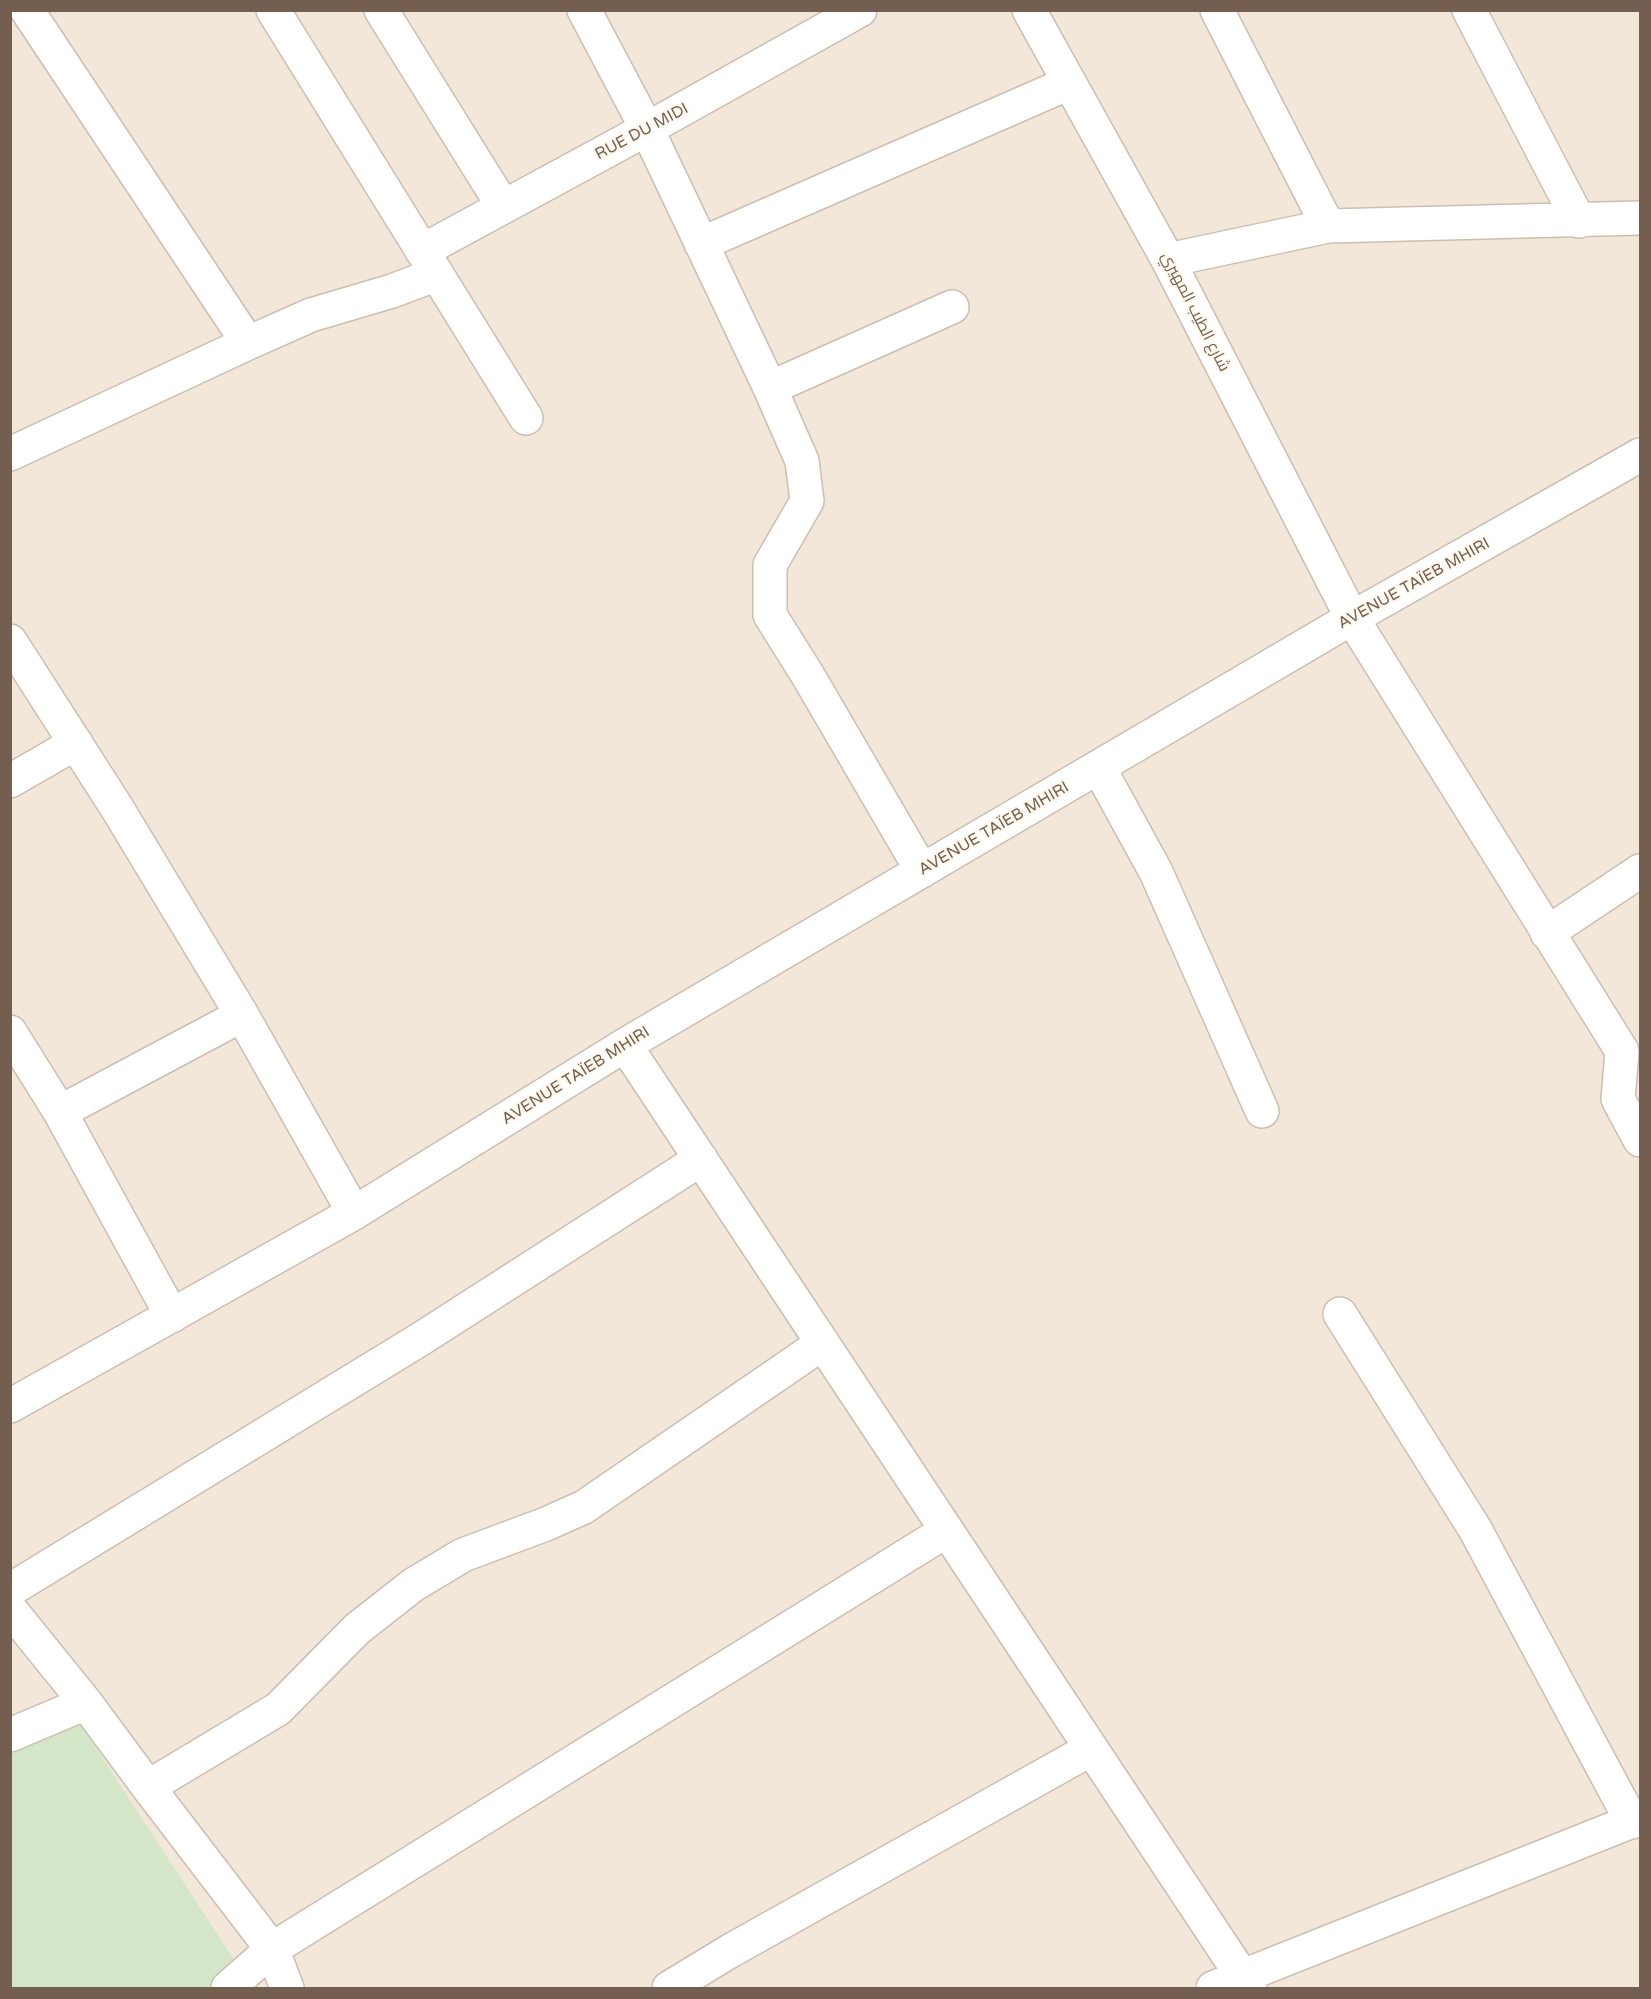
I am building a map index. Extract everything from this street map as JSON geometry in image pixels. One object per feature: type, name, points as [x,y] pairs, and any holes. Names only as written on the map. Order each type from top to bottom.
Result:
[{"type":"street","points":[[27,10],[248,343]]},
{"type":"street","points":[[273,10],[526,418]]},
{"type":"street","points":[[381,10],[503,206]]},
{"type":"street","points":[[584,10],[647,129],[770,388],[802,461],[807,501],[770,565],[770,615],[922,871]]},
{"type":"street","name":"RUE DU MIDI","points":[[10,454],[311,315],[374,297],[430,262],[503,206],[647,129],[860,10]]},
{"type":"street","name":"شارع الطيب المهيري","points":[[1029,10],[1168,260],[1352,618],[1622,1051],[1618,1099],[1641,1140]]},
{"type":"street","points":[[1217,10],[1328,226]]},
{"type":"street","points":[[1469,10],[1579,221]]},
{"type":"street","points":[[701,244],[1069,83]]},
{"type":"street","points":[[1168,260],[1328,226],[1641,218]]},
{"type":"street","points":[[770,388],[952,307]]},
{"type":"street","name":"AVENUE TAÏEB MHIRI","points":[[10,1406],[354,1213],[625,1045],[1352,618],[1641,455]]},
{"type":"street","points":[[10,640],[76,743],[242,1015],[354,1213]]},
{"type":"street","points":[[10,781],[76,743]]},
{"type":"street","points":[[1099,768],[1156,872],[1262,1111]]},
{"type":"street","points":[[1547,933],[1641,872]]},
{"type":"street","points":[[60,1112],[242,1015]]},
{"type":"street","points":[[10,1032],[60,1112],[172,1316]]},
{"type":"street","points":[[625,1045],[1247,1983]]},
{"type":"street","points":[[10,1590],[419,1340],[701,1159]]},
{"type":"street","points":[[1213,1989],[1247,1983],[1636,1820],[1475,1529],[1341,1314]]},
{"type":"street","points":[[148,1787],[278,1709],[357,1629],[413,1585],[463,1555],[546,1524],[594,1501],[823,1343]]},
{"type":"street","points":[[228,1989],[272,1949],[946,1531]]},
{"type":"street","points":[[10,1609],[86,1703],[272,1949],[287,1989]]},
{"type":"street","points":[[10,1735],[86,1703]]},
{"type":"street","points":[[669,1989],[730,1951],[1091,1749]]},
{"type":"shaded area","points":[[11,11],[1640,11],[1640,1988],[208,1988],[235,1963],[11,1738]]},
{"type":"green space","points":[[72,1711],[236,1963],[208,1988],[11,1988],[10,1738]]}]
